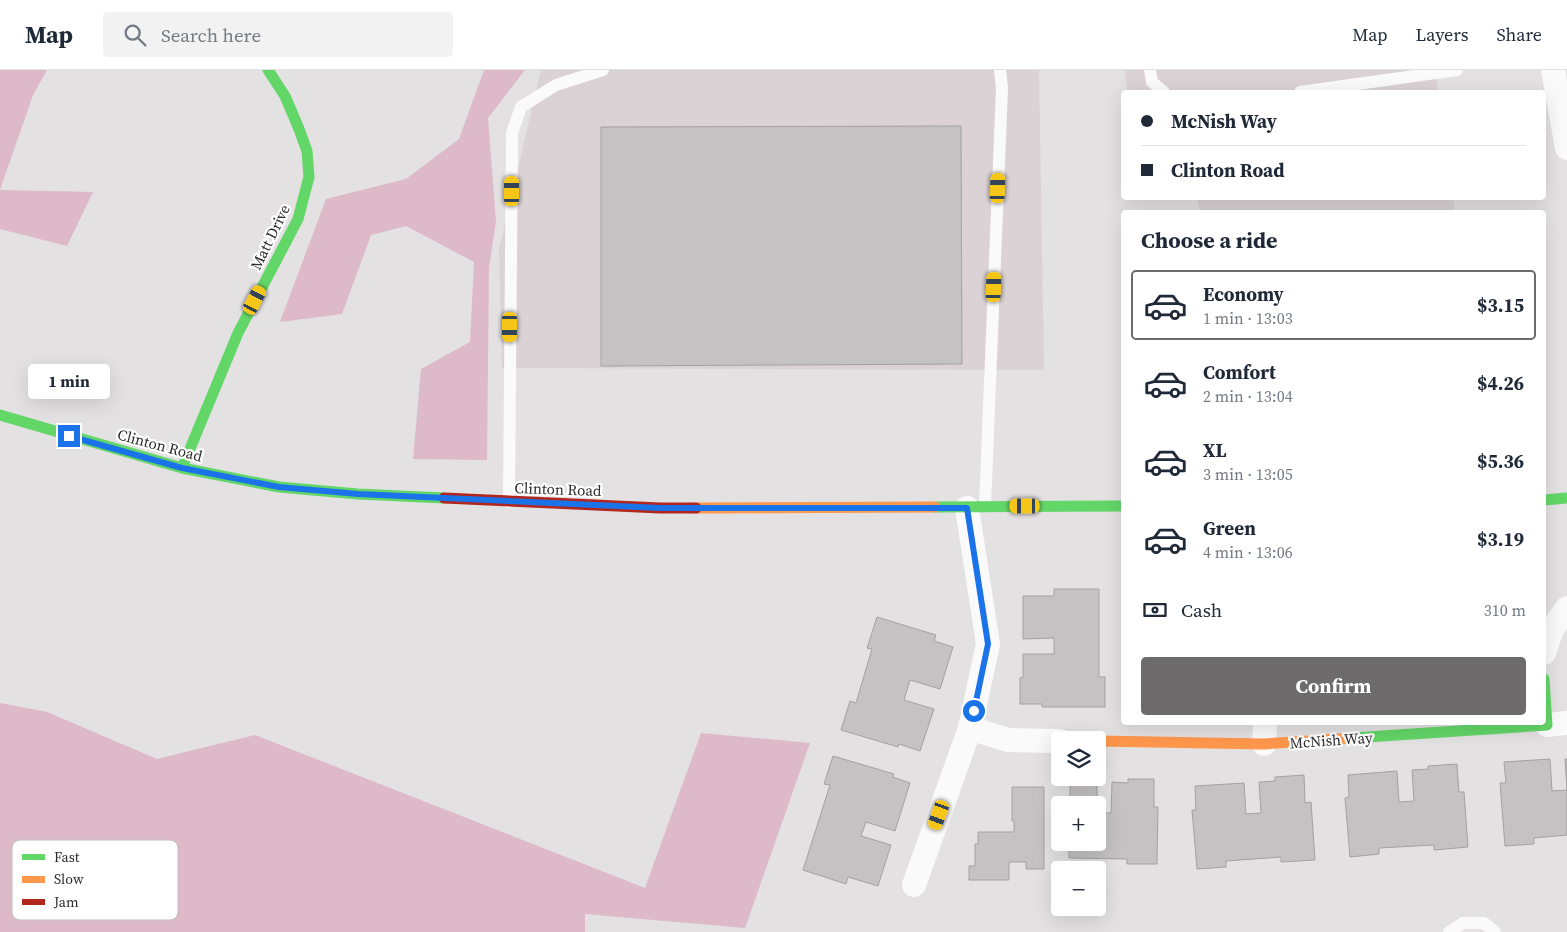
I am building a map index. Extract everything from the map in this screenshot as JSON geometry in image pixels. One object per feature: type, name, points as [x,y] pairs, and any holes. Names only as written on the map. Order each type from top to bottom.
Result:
[{"type":"street","name":"Matt Drive","points":[[182,468],[238,333],[298,219],[309,177],[307,151],[300,130],[285,96],[268,70]]},
{"type":"street","points":[[1553,70],[1567,148]]},
{"type":"street","name":"Clinton Road","points":[[0,415],[182,468],[279,487],[358,494],[660,508],[1121,506]]},
{"type":"street","points":[[1546,500],[1567,498]]},
{"type":"street","points":[[914,885],[970,728],[988,644],[976,507]]},
{"type":"street","points":[[1546,647],[1552,629],[1567,608]]},
{"type":"street","name":"McNish Way","points":[[1546,686],[1557,724]]},
{"type":"street","name":"McNish Way","points":[[1106,742],[1264,733],[1524,725]]},
{"type":"street","points":[[970,728],[1008,740],[1051,741]]},
{"type":"lane","points":[[509,502],[512,133],[521,107],[556,85],[603,70]]},
{"type":"lane","points":[[976,507],[1002,88],[1000,70]]},
{"type":"lane","points":[[1150,70],[1152,82],[1162,90]]},
{"type":"lane","points":[[1311,90],[1400,74],[1457,70]]},
{"type":"lane","points":[[1450,932],[1463,923],[1484,924],[1495,932]]},
{"type":"shaded area","points":[[0,70],[47,70],[33,95],[0,190]]},
{"type":"shaded area","points":[[484,70],[525,70],[488,118],[496,221],[489,268],[487,460],[413,459],[421,369],[470,342],[474,262],[406,226],[371,235],[342,314],[280,322],[326,199],[406,179],[459,139]]},
{"type":"shaded area","points":[[541,70],[1039,70],[1044,370],[502,368],[499,249]]},
{"type":"shaded area","points":[[1125,70],[1435,70],[1438,90],[1127,90]]},
{"type":"shaded area","points":[[0,190],[93,192],[67,246],[0,229]]},
{"type":"shaded area","points":[[1197,200],[1453,200],[1455,210],[1200,210]]},
{"type":"shaded area","points":[[0,703],[47,712],[157,759],[255,735],[645,888],[701,733],[810,743],[745,928],[585,914],[585,932],[0,932]]},
{"type":"building","points":[[961,126],[962,364],[601,366],[601,127]]},
{"type":"building","points":[[1054,589],[1099,589],[1099,677],[1105,677],[1105,707],[1042,707],[1042,704],[1020,704],[1020,678],[1023,677],[1023,654],[1054,654],[1054,638],[1023,639],[1023,596],[1054,596]]},
{"type":"building","points":[[877,617],[936,635],[934,641],[953,647],[940,689],[910,680],[904,700],[934,709],[920,751],[899,744],[898,747],[841,730],[850,701],[856,703],[872,649],[867,648]]},
{"type":"building","points":[[833,756],[894,774],[893,777],[910,783],[895,831],[866,822],[861,836],[891,845],[878,886],[848,877],[846,884],[803,870],[830,785],[824,784]]},
{"type":"building","points":[[1550,759],[1552,791],[1567,790],[1567,835],[1534,838],[1534,844],[1505,846],[1500,783],[1506,783],[1504,762]]},
{"type":"building","points":[[1565,759],[1567,759],[1567,790]]},
{"type":"building","points":[[1457,764],[1459,792],[1464,792],[1468,847],[1434,850],[1434,845],[1379,848],[1379,854],[1350,857],[1345,798],[1349,797],[1348,775],[1397,771],[1399,802],[1414,801],[1412,770],[1428,769],[1428,766]]},
{"type":"building","points":[[1304,775],[1305,803],[1311,802],[1315,860],[1281,862],[1281,857],[1226,861],[1226,867],[1197,869],[1192,810],[1196,810],[1195,786],[1244,783],[1246,814],[1261,813],[1259,782],[1275,781],[1275,777]]},
{"type":"building","points":[[1128,779],[1154,779],[1154,807],[1158,807],[1157,864],[1127,864],[1127,859],[1069,858],[1069,851],[1106,851],[1106,813],[1111,813],[1112,782],[1128,783]]},
{"type":"building","points":[[1070,786],[1097,786],[1097,796],[1070,796]]},
{"type":"building","points":[[1012,787],[1044,787],[1044,869],[1026,869],[1026,862],[1009,862],[1009,880],[969,880],[969,866],[975,866],[975,844],[978,844],[978,832],[1014,832],[1014,821],[1012,821]]},
{"type":"traffic: fast","points":[[182,468],[238,333],[298,219],[309,177],[307,151],[299,129],[285,96],[268,70]]},
{"type":"traffic: fast","points":[[0,415],[182,468],[279,487],[358,494],[444,498]]},
{"type":"traffic: fast","points":[[1546,500],[1567,498]]},
{"type":"traffic: fast","points":[[935,507],[1121,506]]},
{"type":"traffic: fast","points":[[1352,738],[1547,725],[1546,710]]},
{"type":"traffic: slow","points":[[696,508],[935,507]]},
{"type":"traffic: slow","points":[[1106,741],[1264,744],[1352,738]]},
{"type":"traffic: jam","points":[[444,498],[696,508]]},
{"type":"route","points":[[69,436],[182,468],[279,487],[358,494],[660,508],[967,508],[988,644],[974,711]]}]
